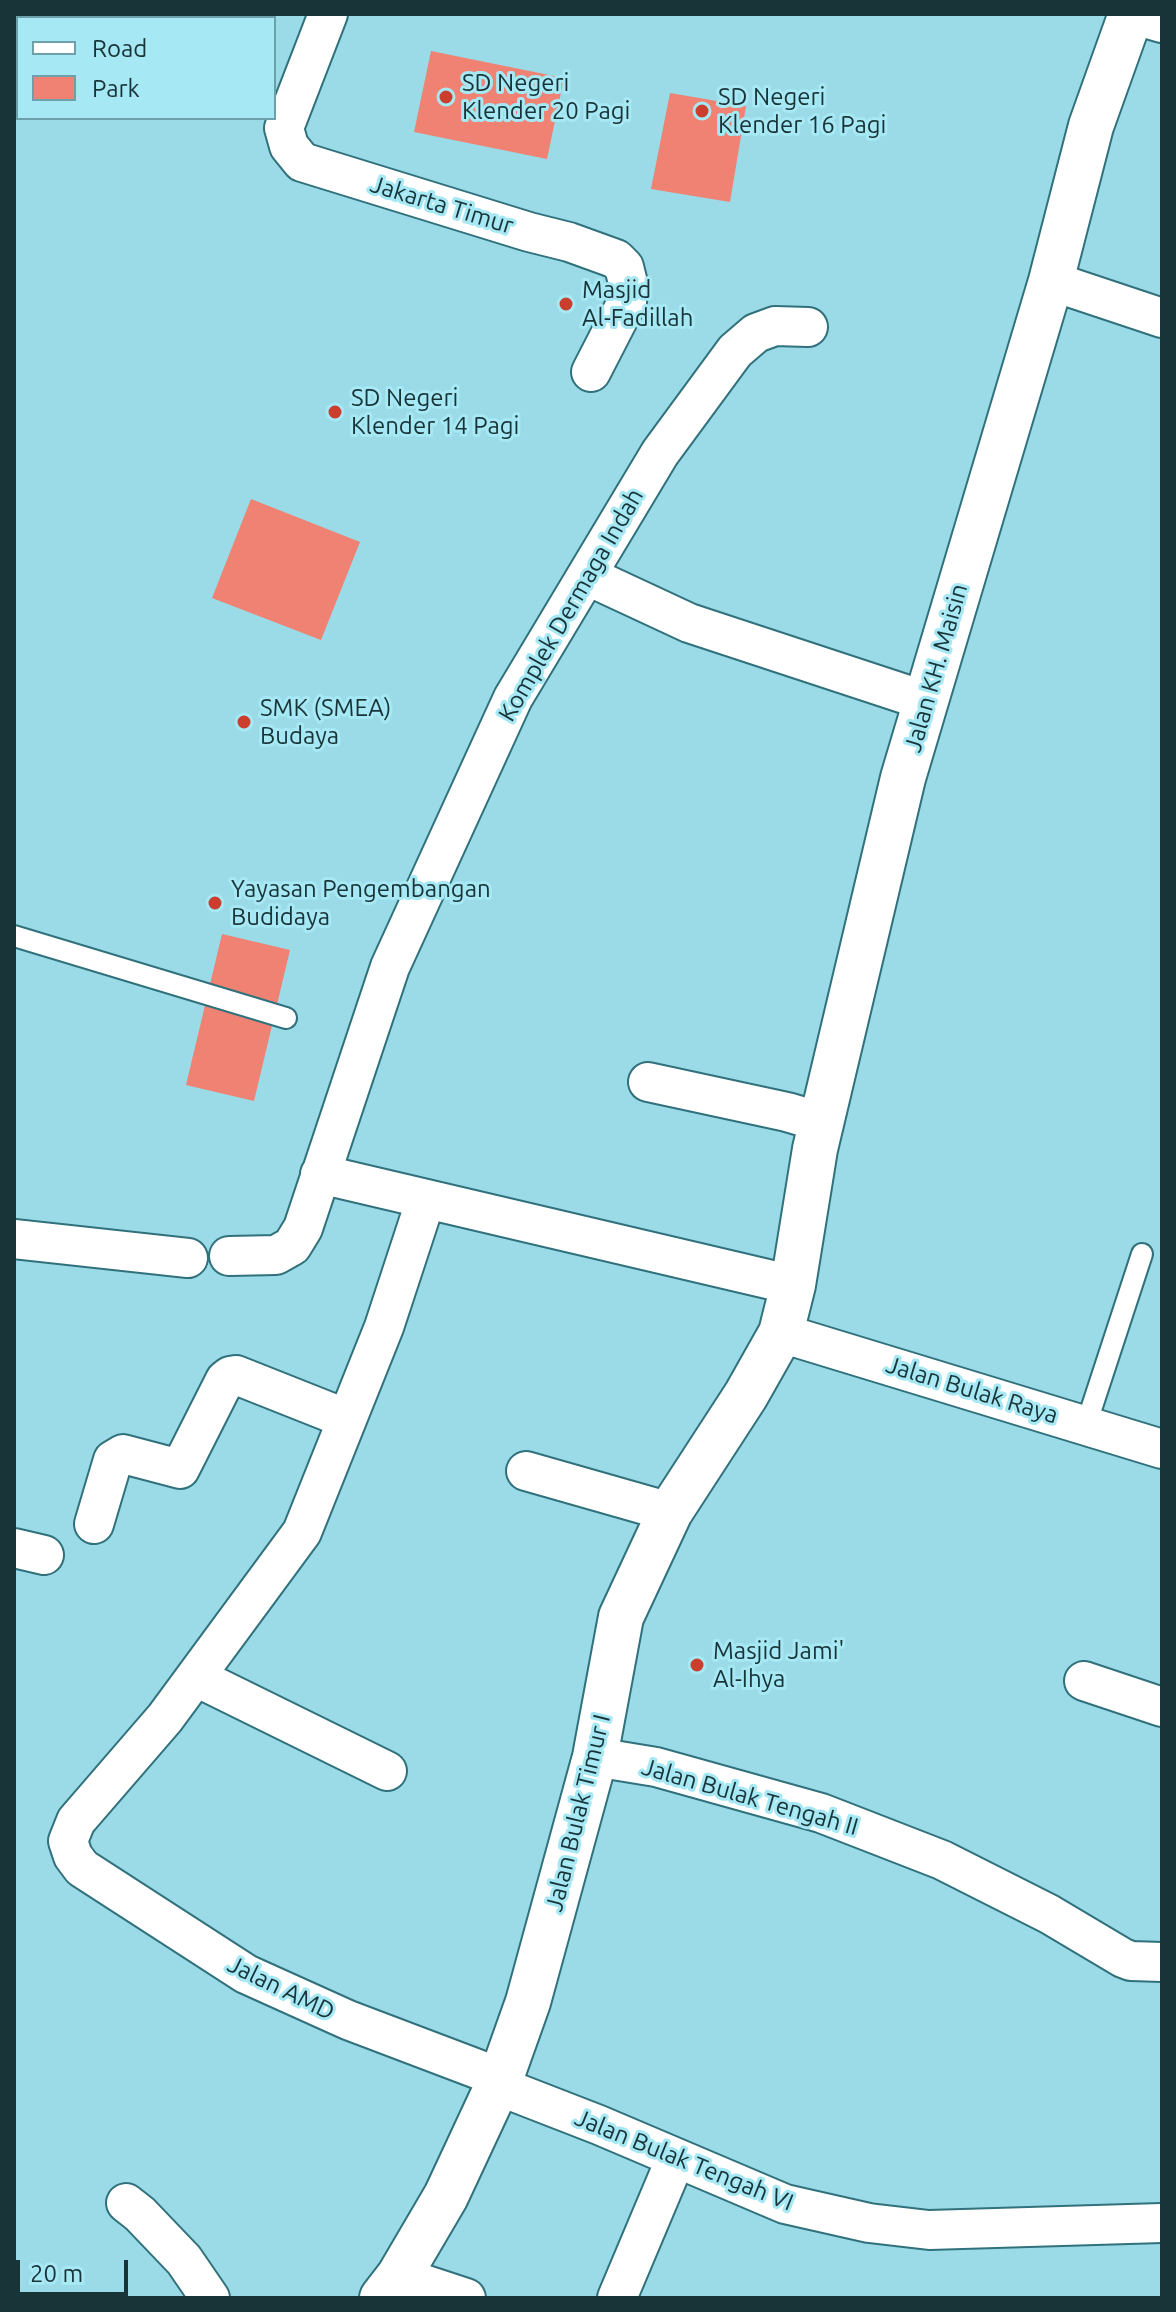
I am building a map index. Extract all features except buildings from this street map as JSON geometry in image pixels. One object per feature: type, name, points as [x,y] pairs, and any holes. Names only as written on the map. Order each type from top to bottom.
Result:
[{"type":"street","name":"Jakarta Timur","points":[[328,14],[284,128],[289,146],[302,162],[616,259],[624,267],[628,283],[627,302],[591,372]]},
{"type":"street","points":[[1131,14],[1162,23]]},
{"type":"street","name":"Jalan KH. Maisin","points":[[781,1333],[793,1285],[821,1122],[903,778],[1051,281],[1091,126],[1131,14]]},
{"type":"street","points":[[1051,281],[1162,318]]},
{"type":"street","name":"Komplek Dermaga Indah","points":[[229,1256],[276,1255],[292,1246],[303,1228],[390,967],[513,698],[660,453],[735,351],[756,333],[775,326],[808,327]]},
{"type":"street","points":[[588,576],[689,623],[926,701]]},
{"type":"street","points":[[648,1082],[821,1122]]},
{"type":"street","points":[[320,1174],[793,1285]]},
{"type":"street","points":[[387,1771],[196,1677],[302,1532],[384,1327],[426,1199]]},
{"type":"street","points":[[14,1239],[188,1258]]},
{"type":"street","name":"Jalan Bulak Raya","points":[[781,1333],[1162,1449]]},
{"type":"street","name":"Jalan Bulak Timur I","points":[[390,2287],[440,2209],[499,2082],[528,2002],[595,1757],[621,1617],[670,1512],[746,1395],[781,1333]]},
{"type":"street","points":[[94,1524],[113,1460],[123,1454],[180,1469],[225,1380],[230,1376],[236,1375],[347,1419]]},
{"type":"street","points":[[526,1471],[670,1512]]},
{"type":"street","name":"Jalan AMD","points":[[196,1677],[165,1718],[76,1821],[68,1841],[73,1856],[82,1868],[246,1974],[499,2082]]},
{"type":"street","points":[[1084,1681],[1162,1707]]},
{"type":"street","name":"Jalan Bulak Tengah II","points":[[595,1757],[656,1767],[821,1813],[942,1860],[1049,1914],[1123,1958],[1162,1962]]},
{"type":"street","name":"Jalan Bulak Tengah VI","points":[[499,2082],[785,2204],[869,2223],[929,2230],[1162,2223]]},
{"type":"street","points":[[617,2298],[676,2158]]},
{"type":"street","points":[[126,2203],[184,2260],[210,2298]]},
{"type":"street","points":[[390,2287],[466,2298]]},
{"type":"lane","points":[[14,936],[286,1018]]},
{"type":"lane","points":[[1086,1425],[1142,1254]]},
{"type":"green space","points":[[431,51],[564,78],[547,159],[414,132]]},
{"type":"green space","points":[[670,93],[746,106],[730,202],[651,189]]},
{"type":"green space","points":[[251,499],[360,542],[321,640],[212,598]]},
{"type":"green space","points":[[222,934],[290,950],[254,1101],[186,1085]]},
{"type":"place","name":"SD Negeri Klender 20 Pagi","points":[[446,97]]},
{"type":"place","name":"SD Negeri Klender 16 Pagi","points":[[702,111]]},
{"type":"place","name":"Masjid Al-Fadillah","points":[[566,304]]},
{"type":"place","name":"SD Negeri Klender 14 Pagi","points":[[335,412]]},
{"type":"place","name":"SMK (SMEA) Budaya","points":[[244,722]]},
{"type":"place","name":"Yayasan Pengembangan Budidaya","points":[[215,903]]},
{"type":"place","name":"Masjid Jami' Al-Ihya","points":[[697,1665]]}]
